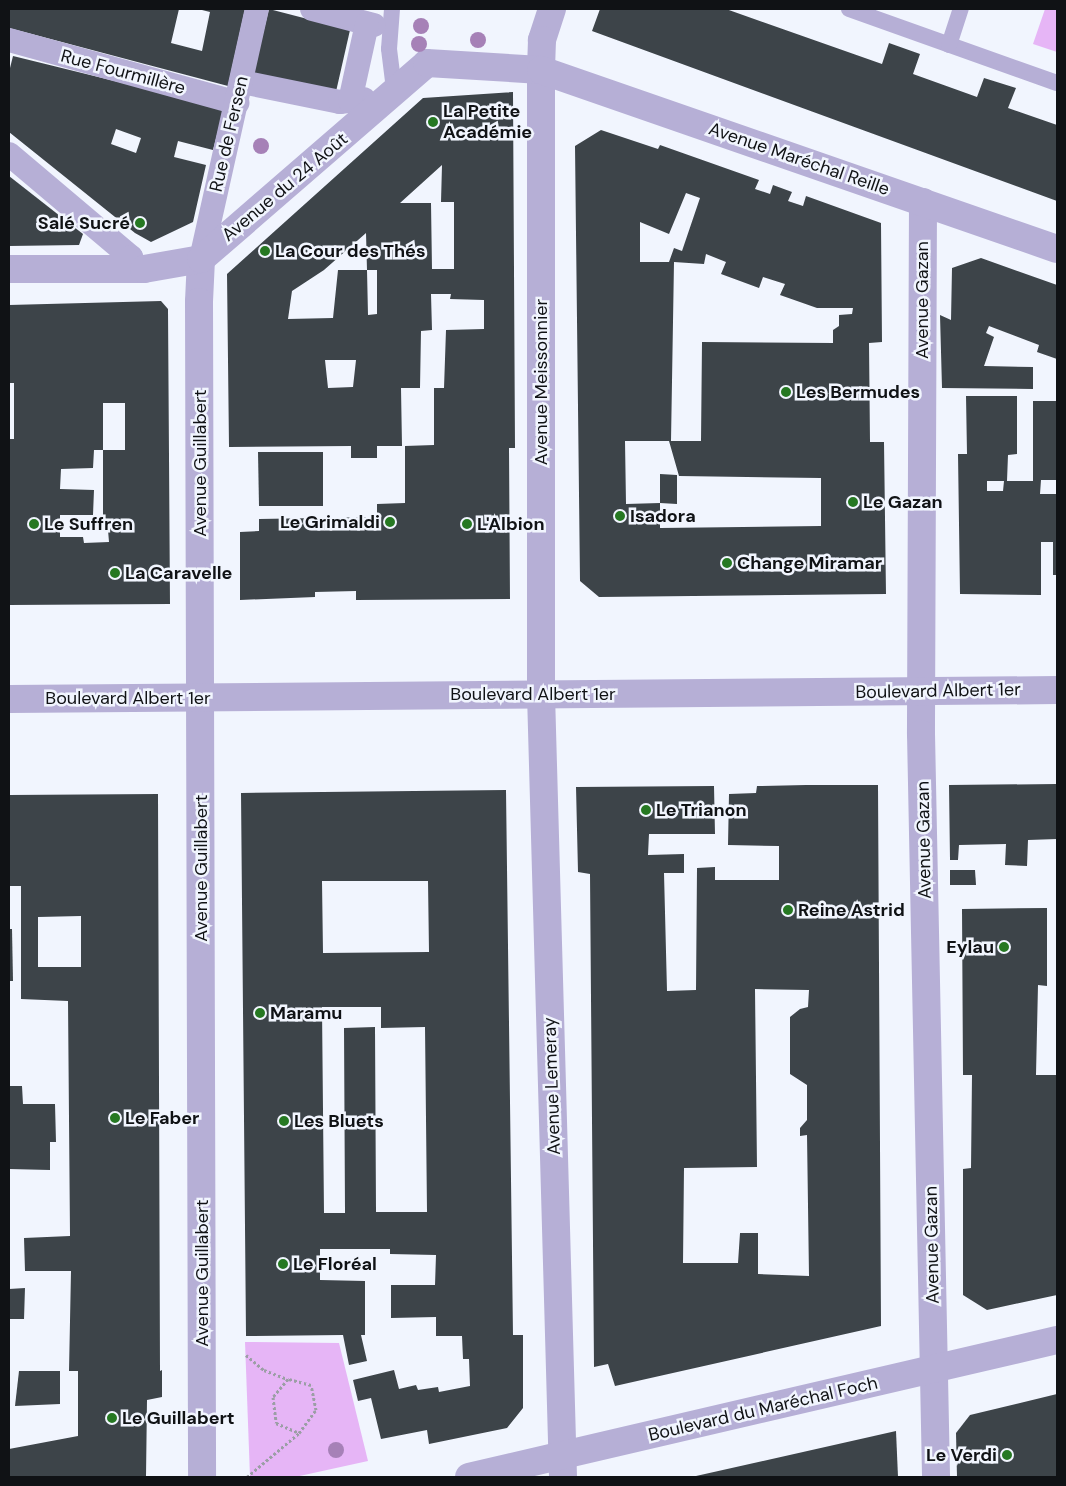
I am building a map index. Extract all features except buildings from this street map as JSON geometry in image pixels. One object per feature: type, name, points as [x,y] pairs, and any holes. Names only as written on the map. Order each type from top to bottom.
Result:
[{"type":"street","name":"Rue de Fersen","points":[[201,259],[240,92],[257,9]]},
{"type":"street","name":"Rue Fourmillère","points":[[9,40],[240,92],[340,102],[357,100],[370,25],[312,9]]},
{"type":"street","name":"Avenue Meissonnier","points":[[541,694],[540,70],[542,40],[552,9]]},
{"type":"street","name":"Avenue du 24 Août","points":[[201,259],[348,134],[394,89],[427,63],[540,70]]},
{"type":"street","name":"Avenue Maréchal Reille","points":[[540,70],[1057,249]]},
{"type":"street","points":[[9,154],[131,258],[131,268]]},
{"type":"street","name":"Avenue Gazan","points":[[922,202],[921,691],[936,1477]]},
{"type":"street","points":[[9,269],[144,269],[201,259]]},
{"type":"street","name":"Avenue Guillabert","points":[[201,259],[199,302],[202,1477]]},
{"type":"street","name":"Boulevard Albert 1er","points":[[9,699],[1057,690]]},
{"type":"street","name":"Avenue Lemeray","points":[[541,694],[562,1466]]},
{"type":"street","name":"Boulevard du Maréchal Foch","points":[[469,1477],[562,1466],[935,1368],[1057,1340]]},
{"type":"lane","points":[[392,9],[389,49],[394,89]]},
{"type":"lane","points":[[850,9],[1057,83]]},
{"type":"lane","points":[[949,45],[961,9]]},
{"type":"path","points":[[246,1354],[264,1370],[311,1386],[316,1410],[299,1433],[247,1477]]},
{"type":"path","points":[[288,1379],[273,1396],[276,1423],[299,1433]]},
{"type":"shaded area","points":[[1045,9],[1057,9],[1057,52],[1033,44]]},
{"type":"shaded area","points":[[245,1342],[339,1343],[368,1461],[295,1477],[250,1477]]},
{"type":"place","name":"La Petite Académie","points":[[433,122]]},
{"type":"place","name":"Salé Sucré","points":[[140,223]]},
{"type":"place","name":"La Cour des Thés","points":[[265,251]]},
{"type":"place","name":"Les Bermudes","points":[[786,392]]},
{"type":"place","name":"Le Gazan","points":[[853,502]]},
{"type":"place","name":"Isadora","points":[[620,516]]},
{"type":"place","name":"Le Grimaldi","points":[[390,522]]},
{"type":"place","name":"Le Suffren","points":[[34,524]]},
{"type":"place","name":"L'Albion","points":[[467,524]]},
{"type":"place","name":"Change Miramar","points":[[727,563]]},
{"type":"place","name":"La Caravelle","points":[[115,573]]},
{"type":"place","name":"Le Trianon","points":[[646,810]]},
{"type":"place","name":"Reine Astrid","points":[[788,910]]},
{"type":"place","name":"Eylau","points":[[1004,947]]},
{"type":"place","name":"Maramu","points":[[260,1013]]},
{"type":"place","name":"Le Faber","points":[[115,1118]]},
{"type":"place","name":"Les Bluets","points":[[284,1121]]},
{"type":"place","name":"Le Floréal","points":[[283,1264]]},
{"type":"place","name":"Le Guillabert","points":[[112,1418]]},
{"type":"place","name":"Le Verdi","points":[[1007,1455]]}]
